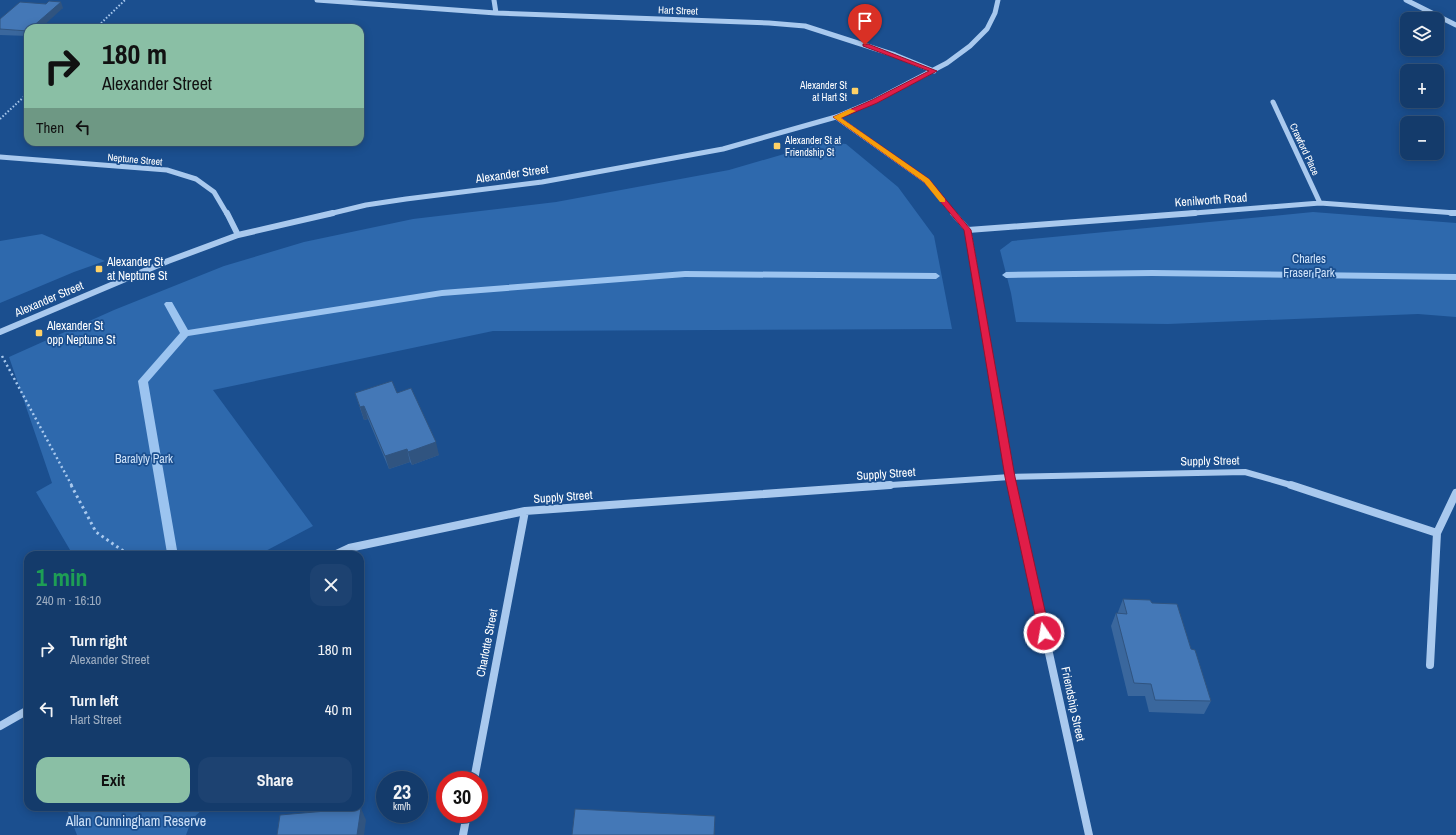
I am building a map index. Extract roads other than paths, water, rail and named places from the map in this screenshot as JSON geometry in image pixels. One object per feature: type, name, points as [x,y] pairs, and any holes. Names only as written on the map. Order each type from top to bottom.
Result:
[{"type":"street","name":"Hart Street","points":[[317,0],[496,13],[769,23],[805,26],[895,55],[934,71]]},
{"type":"street","points":[[494,0],[496,13]]},
{"type":"street","name":"Alexander Street","points":[[0,332],[168,261],[238,235],[366,205],[542,182],[723,149],[836,117],[874,102],[947,64],[970,46],[987,29],[995,13],[998,0]]},
{"type":"street","points":[[1406,0],[1456,25]]},
{"type":"street","name":"Crawford Place","points":[[1273,102],[1320,203]]},
{"type":"street","points":[[836,117],[926,181],[968,230]]},
{"type":"street","name":"Neptune Street","points":[[0,157],[167,170],[196,179],[214,192],[226,211],[238,235]]},
{"type":"street","name":"Kenilworth Road","points":[[968,230],[1320,203],[1456,213]]},
{"type":"street","name":"Friendship Street","points":[[968,230],[1010,477],[1089,835]]},
{"type":"street","name":"Supply Street","points":[[343,551],[349,548],[526,511],[1010,477],[1245,472],[1330,497],[1436,533]]},
{"type":"street","points":[[1430,665],[1436,533],[1456,493]]},
{"type":"street","name":"Charlotte Street","points":[[476,771],[526,511]]},
{"type":"street","points":[[0,726],[24,712]]},
{"type":"street","points":[[463,835],[465,823]]},
{"type":"waterway","points":[[1006,275],[1152,273],[1456,277]]},
{"type":"waterway","points":[[185,333],[442,293],[685,274],[936,276]]},
{"type":"waterway","points":[[169,304],[185,333]]},
{"type":"waterway","points":[[171,550],[143,381],[185,333]]},
{"type":"place","name":"Alexander St at Hart St","points":[[855,91]]},
{"type":"place","name":"Alexander St at Friendship St","points":[[777,146]]},
{"type":"place","name":"Alexander St at Neptune St","points":[[99,269]]},
{"type":"place","name":"Alexander St opp Neptune St","points":[[39,333]]},
{"type":"park label","name":"Charles Fraser Park","points":[[1309,266]]},
{"type":"park label","name":"Baralyly Park","points":[[144,459]]},
{"type":"park label","name":"Allan Cunningham Reserve","points":[[136,821]]}]
